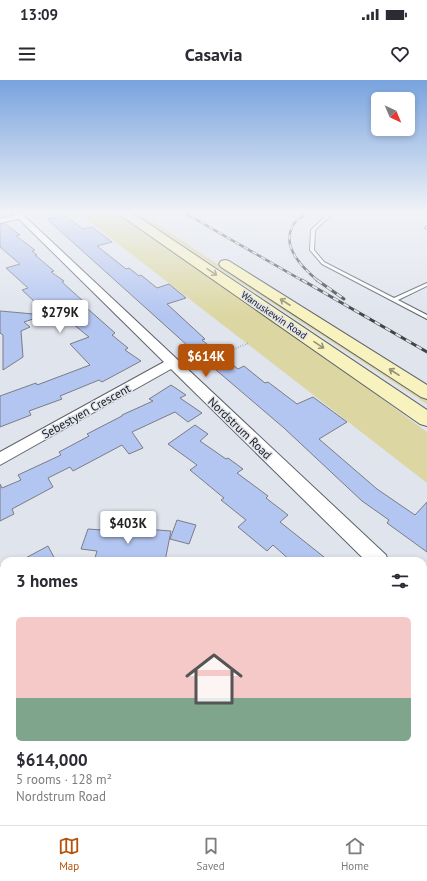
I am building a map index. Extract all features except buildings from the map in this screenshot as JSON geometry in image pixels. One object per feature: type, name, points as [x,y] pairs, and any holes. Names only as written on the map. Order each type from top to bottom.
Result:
[{"type":"main road","name":"Wanuskewin Road","points":[[175,247],[427,419]]},
{"type":"main road","name":"Wanuskewin Road","points":[[198,247],[427,393]]},
{"type":"street","name":"Nordstrum Road","points":[[52,247],[375,557]]},
{"type":"street","name":"Sebestyen Crescent","points":[[0,458],[177,367]]},
{"type":"lane","points":[[312,247],[312,250],[323,263],[427,317]]},
{"type":"lane","points":[[394,300],[427,284]]},
{"type":"path","points":[[177,367],[249,342]]},
{"type":"shaded area","points":[[122,247],[166,247],[355,375],[374,393],[427,432],[427,483]]},
{"type":"shaded area","points":[[186,247],[192,247],[427,400],[427,404]]},
{"type":"railway","points":[[243,247],[303,281]]},
{"type":"railway","points":[[291,247],[301,264],[318,281]]},
{"type":"railway","points":[[302,280],[427,352]]},
{"type":"railway","points":[[317,280],[344,299]]}]
